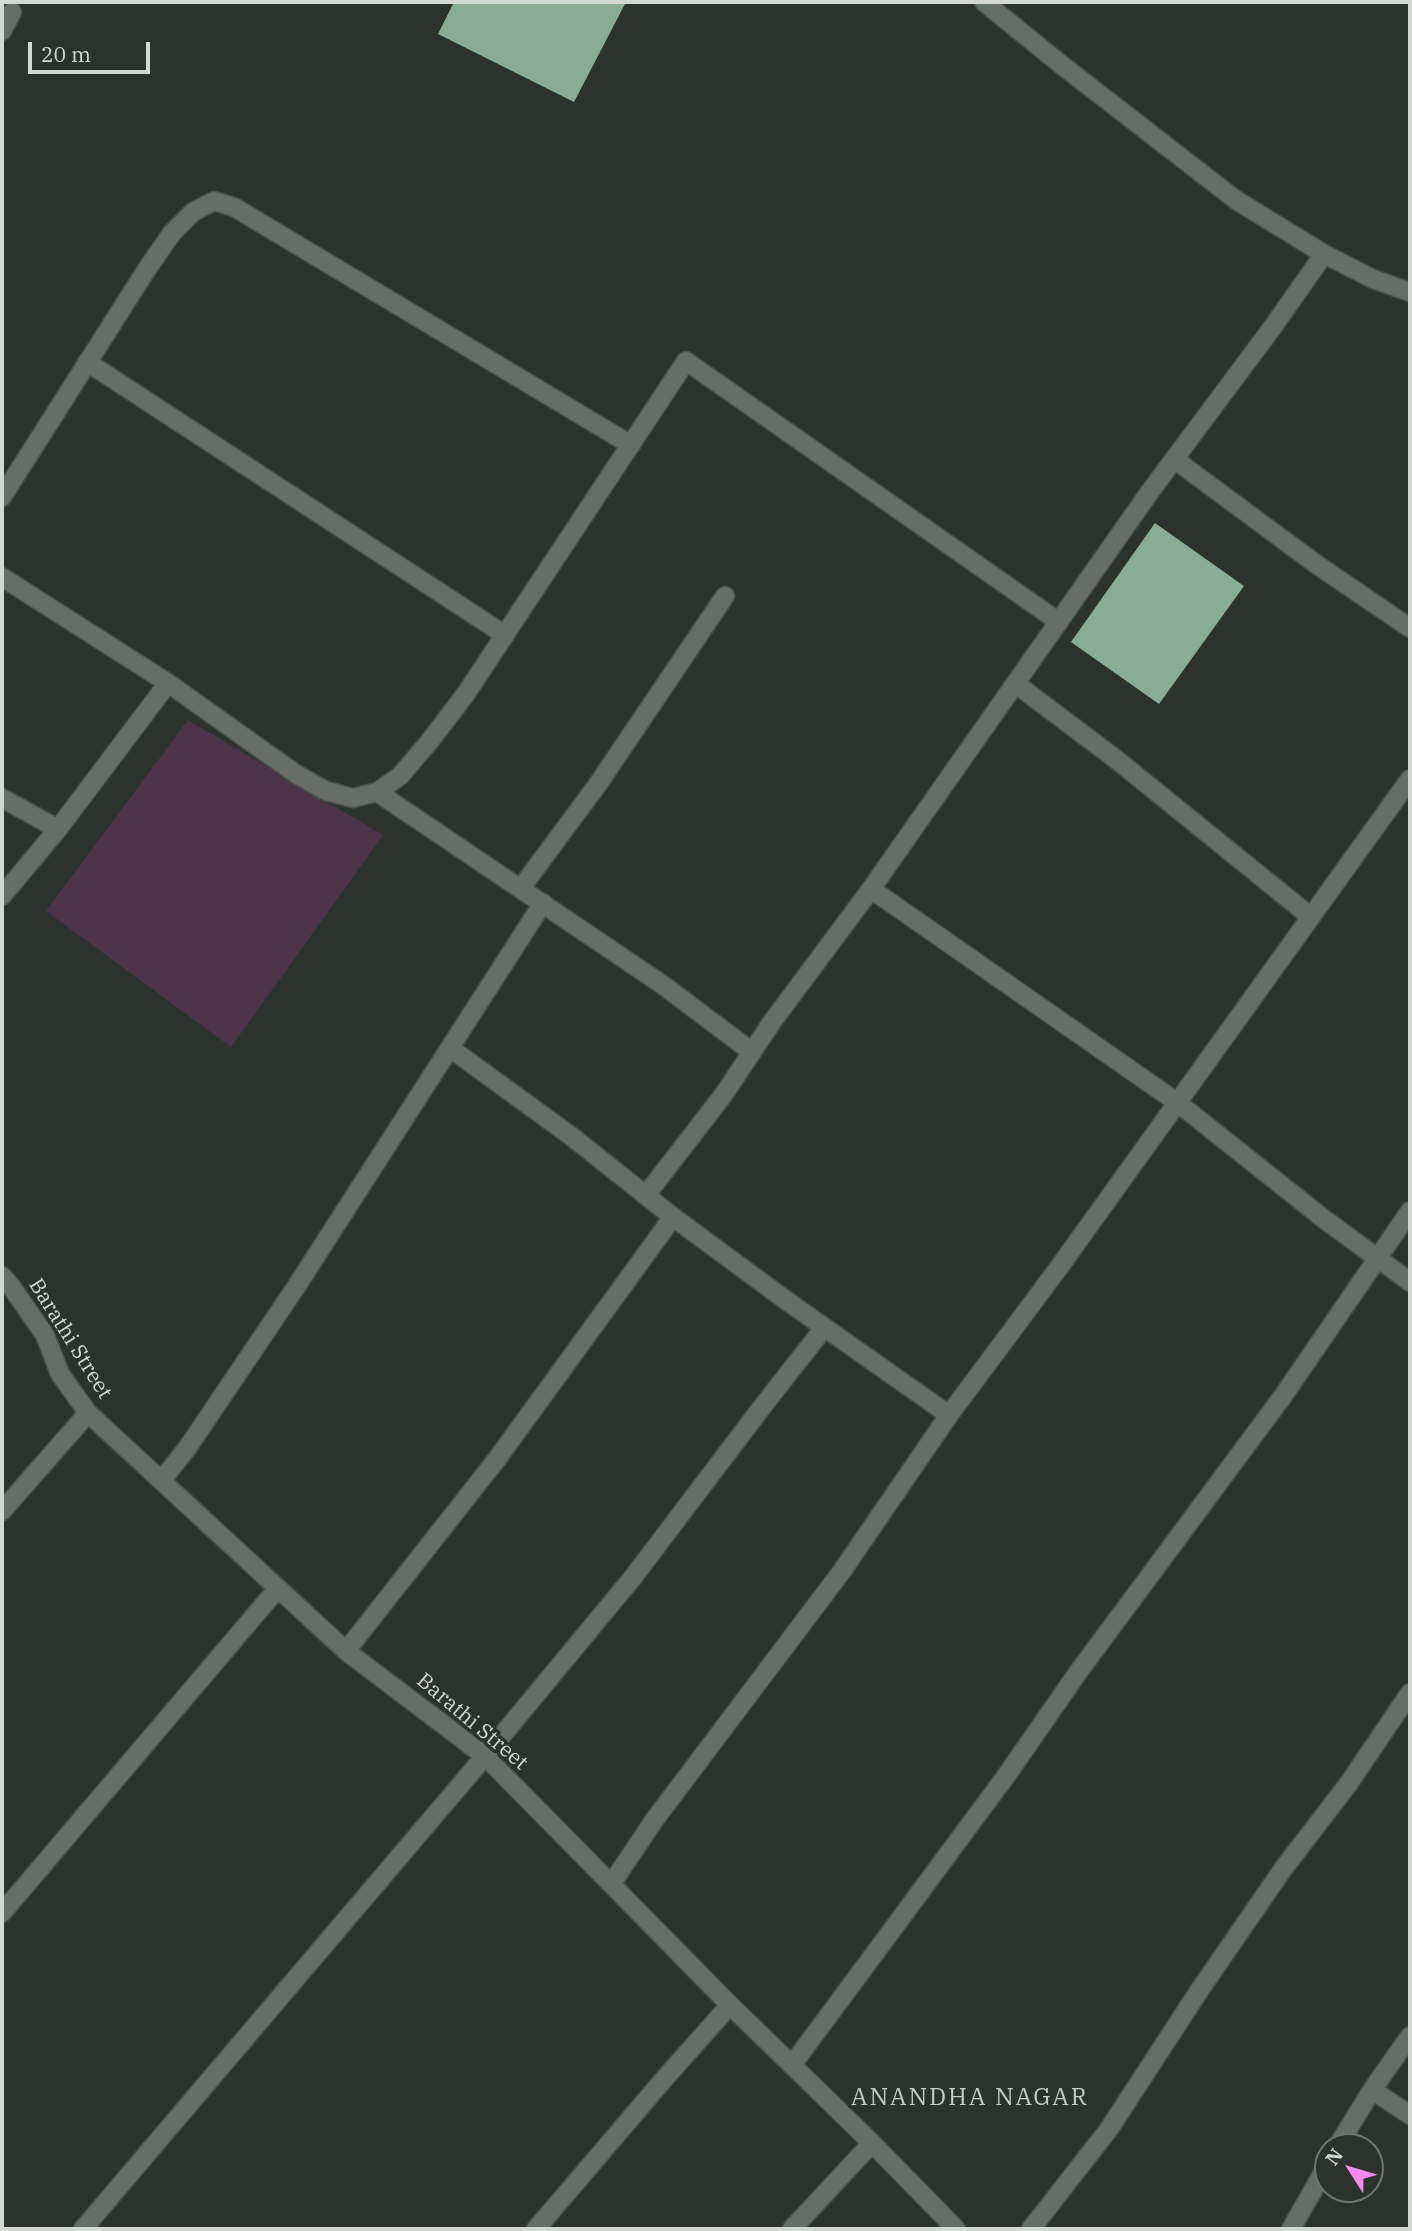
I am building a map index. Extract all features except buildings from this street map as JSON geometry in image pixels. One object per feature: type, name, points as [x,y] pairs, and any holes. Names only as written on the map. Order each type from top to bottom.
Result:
[{"type":"street","points":[[984,2],[1236,200],[1324,254],[1373,279],[1410,292]]},
{"type":"street","points":[[2,31],[12,12]]},
{"type":"street","points":[[2,497],[172,233],[193,212],[214,201],[234,207],[631,445]]},
{"type":"street","points":[[646,1195],[724,1094],[871,890],[1174,459],[1324,254]]},
{"type":"street","points":[[2,577],[168,684],[296,774],[326,791],[353,797],[377,792],[400,776],[465,695],[686,361],[1059,622]]},
{"type":"street","points":[[88,362],[505,635]]},
{"type":"street","points":[[1174,459],[1317,564],[1410,628]]},
{"type":"street","points":[[521,888],[598,784],[725,596]]},
{"type":"street","points":[[2,896],[58,829],[168,684]]},
{"type":"street","points":[[1016,684],[1117,760],[1311,917]]},
{"type":"street","points":[[612,1883],[655,1819],[842,1571],[949,1415],[1178,1103],[1410,779]]},
{"type":"street","points":[[377,792],[663,985],[752,1052]]},
{"type":"street","points":[[2,798],[58,829]]},
{"type":"street","points":[[871,890],[1178,1103],[1230,1146],[1410,1282]]},
{"type":"street","points":[[162,1480],[233,1381],[543,903]]},
{"type":"street","points":[[450,1048],[571,1136],[673,1217],[824,1328],[949,1415]]},
{"type":"street","points":[[792,2065],[1283,1396],[1410,1211]]},
{"type":"street","points":[[346,1651],[497,1459],[673,1217]]},
{"type":"street","name":"Barathi Street","points":[[2,1276],[45,1335],[60,1374],[88,1413],[346,1651],[485,1756],[956,2229]]},
{"type":"street","points":[[83,2229],[485,1756],[634,1576],[824,1328]]},
{"type":"street","points":[[2,1511],[88,1413]]},
{"type":"street","points":[[2,1913],[278,1588]]},
{"type":"street","points":[[1031,2229],[1109,2129],[1268,1891],[1349,1783],[1410,1693]]},
{"type":"street","points":[[536,2229],[730,2005]]},
{"type":"street","points":[[1346,2133],[1410,2036]]},
{"type":"street","points":[[1372,2090],[1410,2115]]},
{"type":"street","points":[[792,2229],[872,2143]]},
{"type":"street","points":[[1291,2229],[1314,2189]]},
{"type":"shaded area","points":[[188,720],[383,835],[231,1047],[46,911]]},
{"type":"district","name":"ANANDHA NAGAR","points":[[970,2098]]}]
